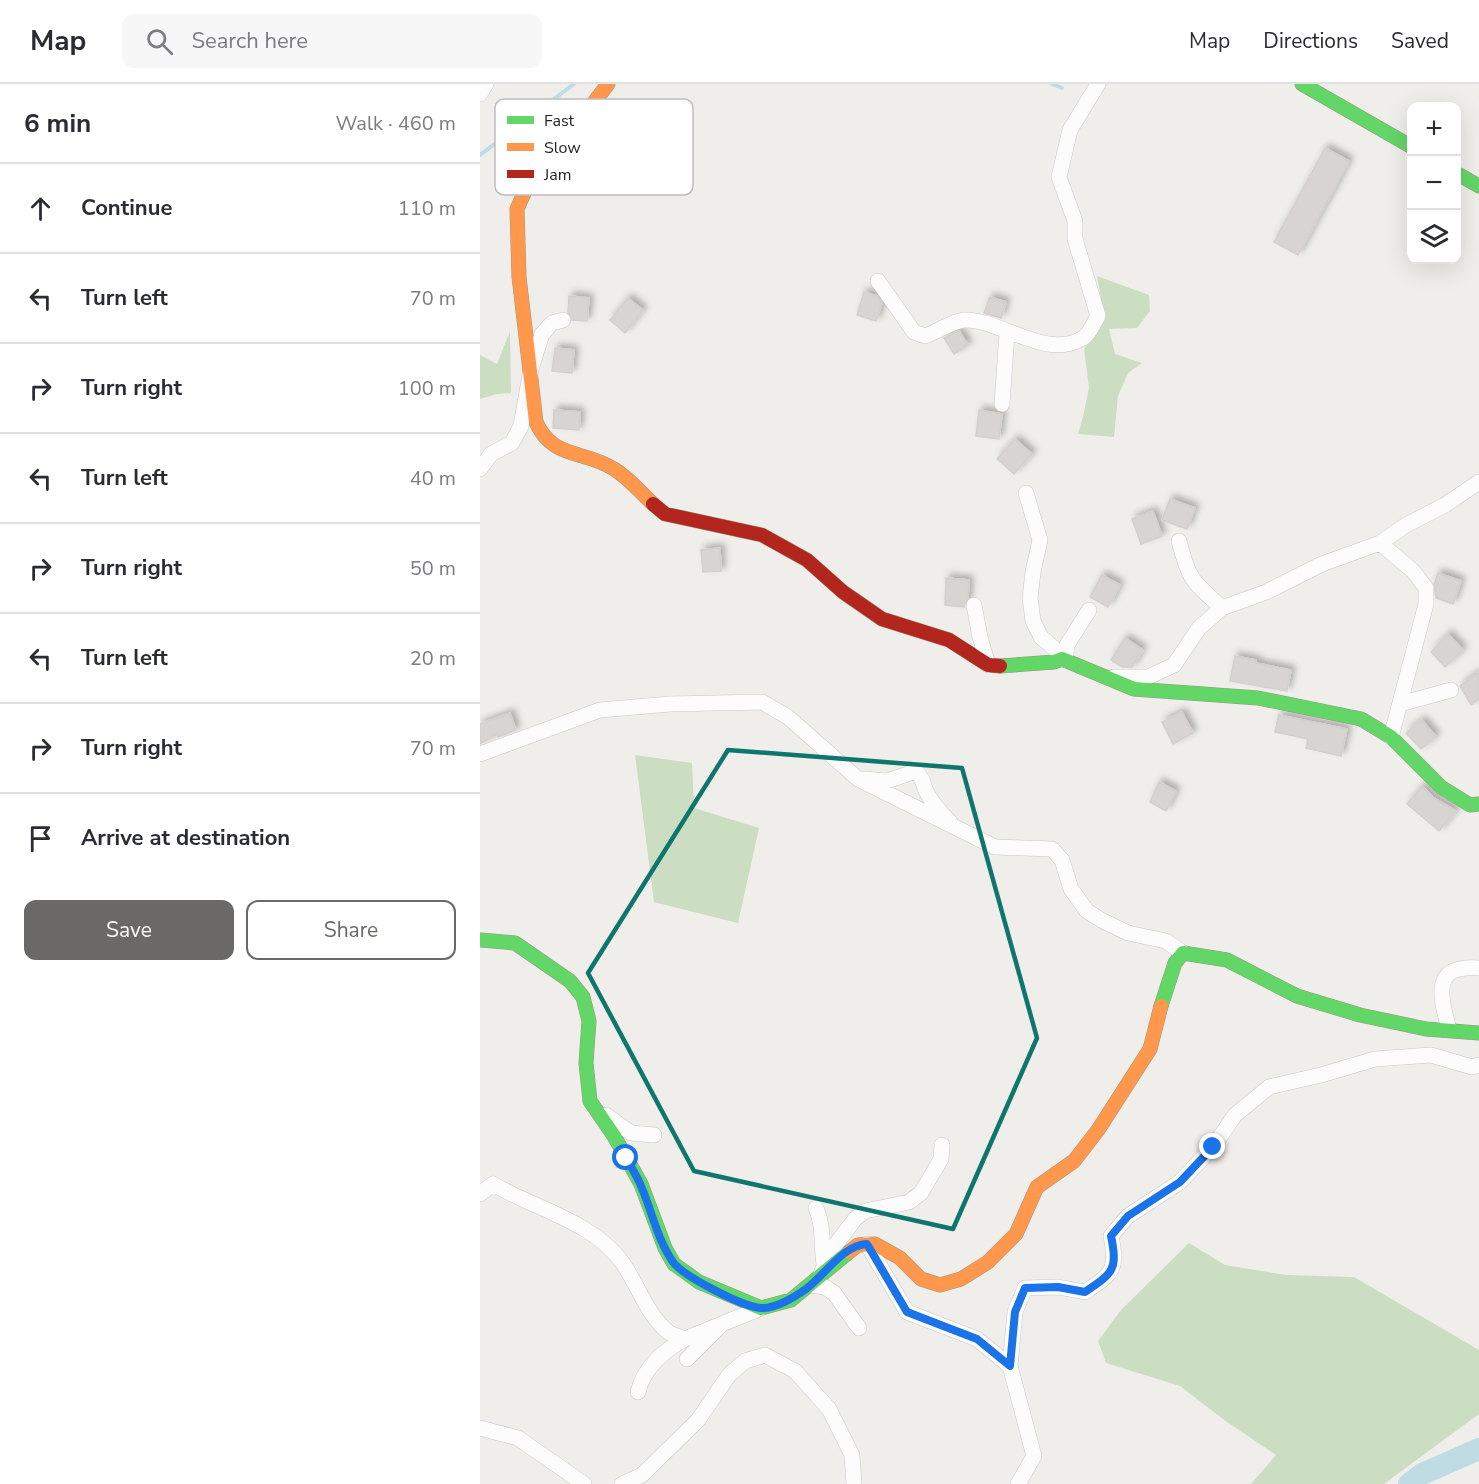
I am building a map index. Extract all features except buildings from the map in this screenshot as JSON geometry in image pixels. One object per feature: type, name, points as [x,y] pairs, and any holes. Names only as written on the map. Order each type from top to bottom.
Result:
[{"type":"street","points":[[480,93],[486,84]]},
{"type":"street","points":[[597,99],[608,84]]},
{"type":"street","points":[[878,281],[914,332],[926,336],[961,320],[983,322],[1007,333],[1032,340],[1066,345],[1085,337],[1098,316],[1075,239],[1075,221],[1059,177],[1070,130],[1098,84]]},
{"type":"street","points":[[1302,84],[1407,144]]},
{"type":"street","points":[[1461,176],[1479,186]]},
{"type":"street","points":[[523,195],[517,209],[519,277],[536,422],[542,435],[555,446],[606,464],[630,480],[654,506],[665,514],[762,535],[807,560],[843,592],[882,619],[950,640],[988,665],[1007,667],[1064,659]]},
{"type":"street","points":[[480,469],[491,454],[512,443],[521,426],[531,369],[542,334],[552,323],[563,320]]},
{"type":"street","points":[[1002,404],[1007,333]]},
{"type":"street","points":[[1103,677],[1148,677],[1174,665],[1199,628],[1222,608],[1266,592],[1322,564],[1380,543],[1479,482]]},
{"type":"street","points":[[1026,493],[1040,540],[1030,598],[1033,621],[1041,637],[1064,659],[1134,689],[1258,698],[1361,719],[1391,737],[1441,787],[1475,805],[1479,790]]},
{"type":"street","points":[[1179,541],[1187,571],[1194,583],[1222,608]]},
{"type":"street","points":[[1380,543],[1413,571],[1426,588],[1426,604],[1391,737]]},
{"type":"street","points":[[974,605],[988,665]]},
{"type":"street","points":[[1064,659],[1068,645],[1089,610]]},
{"type":"street","points":[[1400,704],[1451,690]]},
{"type":"street","points":[[480,754],[600,710],[670,704],[762,702],[788,717],[858,779],[958,830],[995,847],[1052,849],[1062,860],[1071,889],[1087,910],[1101,920],[1128,933],[1166,941],[1183,953],[1227,960],[1297,996],[1360,1015],[1426,1029],[1479,1033]]},
{"type":"street","points":[[858,779],[887,781],[916,771],[923,779],[926,791],[941,813],[958,830]]},
{"type":"street","points":[[480,940],[515,943],[570,981],[583,997],[589,1021],[586,1063],[590,1101],[614,1136],[641,1184],[665,1248],[674,1264],[699,1282],[761,1308]]},
{"type":"street","points":[[480,952],[497,942]]},
{"type":"street","points":[[638,1392],[641,1380],[669,1347],[723,1322],[791,1300],[858,1245],[875,1244],[900,1258],[921,1279],[939,1285],[961,1279],[988,1262],[1016,1234],[1037,1187],[1074,1161],[1098,1130],[1150,1049],[1175,963],[1183,953]]},
{"type":"street","points":[[1449,1029],[1442,1005],[1442,985],[1447,974],[1459,967],[1479,968]]},
{"type":"street","points":[[1018,1484],[1034,1456],[1010,1366],[1015,1312],[1025,1288],[1058,1287],[1085,1292],[1109,1276],[1115,1257],[1111,1236],[1128,1216],[1180,1182],[1213,1147],[1235,1115],[1269,1087],[1375,1059],[1431,1055],[1472,1066],[1479,1065]]},
{"type":"street","points":[[590,1101],[631,1133],[654,1135]]},
{"type":"street","points":[[818,1276],[830,1251],[844,1231],[865,1211],[909,1202],[921,1193],[941,1159],[942,1145]]},
{"type":"street","points":[[480,1194],[493,1184],[518,1199],[594,1234],[622,1262],[644,1303],[669,1333],[685,1339]]},
{"type":"street","points":[[816,1208],[822,1221],[818,1276],[825,1287],[834,1293],[859,1328]]},
{"type":"street","points":[[867,1244],[907,1312],[977,1339],[1010,1366]]},
{"type":"street","points":[[687,1359],[723,1322]]},
{"type":"street","points":[[622,1484],[642,1475],[698,1420],[729,1375],[745,1361],[765,1356],[795,1371],[829,1409],[852,1455],[854,1484]]},
{"type":"street","points":[[480,1428],[518,1438],[584,1484]]},
{"type":"highlighted area","points":[[728,750],[962,768],[1037,1038],[953,1229],[694,1171],[588,973]]},
{"type":"green space","points":[[1097,276],[1149,295],[1150,311],[1137,328],[1109,329],[1115,354],[1142,363],[1128,373],[1118,396],[1114,437],[1078,434],[1089,388],[1084,349],[1102,325],[1104,314]]},
{"type":"green space","points":[[510,331],[511,393],[480,399],[480,355],[497,364]]},
{"type":"green space","points":[[635,755],[692,763],[694,808],[759,828],[738,923],[654,902]]},
{"type":"green space","points":[[1189,1243],[1225,1265],[1286,1275],[1354,1277],[1479,1350],[1479,1414],[1384,1484],[1251,1484],[1276,1455],[1227,1422],[1180,1386],[1106,1363],[1098,1341],[1121,1310]]},
{"type":"waterway","points":[[554,99],[574,84]]},
{"type":"waterway","points":[[1052,84],[1062,88]]},
{"type":"waterway","points":[[480,155],[495,144]]},
{"type":"waterway","points":[[1409,1484],[1422,1474],[1479,1449]]},
{"type":"traffic: fast","points":[[1302,84],[1407,144]]},
{"type":"traffic: fast","points":[[1461,176],[1479,186]]},
{"type":"traffic: fast","points":[[1000,666],[1054,662],[1062,659],[1134,689],[1258,698],[1361,719],[1391,737],[1441,787],[1470,805],[1479,804]]},
{"type":"traffic: fast","points":[[480,940],[515,943],[570,981],[583,997],[589,1021],[586,1063],[590,1101],[614,1136],[641,1184],[665,1248],[674,1264],[699,1282],[761,1308],[791,1300],[849,1252]]},
{"type":"traffic: fast","points":[[1161,1006],[1175,963],[1183,953],[1227,960],[1297,996],[1360,1015],[1426,1029],[1479,1033]]},
{"type":"traffic: slow","points":[[597,99],[608,84]]},
{"type":"traffic: slow","points":[[523,195],[517,209],[519,277],[536,422],[551,442],[560,448],[614,469],[653,504]]},
{"type":"traffic: slow","points":[[849,1252],[858,1245],[875,1244],[900,1258],[921,1279],[940,1285],[961,1279],[988,1262],[1016,1234],[1037,1187],[1074,1161],[1098,1130],[1150,1049],[1161,1006]]},
{"type":"traffic: jam","points":[[653,504],[665,514],[762,535],[807,560],[843,592],[882,619],[949,640],[988,665],[1000,666]]},
{"type":"route","points":[[626,1158],[641,1184],[665,1248],[674,1264],[699,1282],[761,1308],[791,1300],[846,1253],[858,1245],[867,1244],[907,1312],[977,1339],[1010,1366],[1015,1312],[1025,1288],[1058,1287],[1085,1292],[1109,1276],[1115,1257],[1111,1236],[1128,1216],[1180,1182],[1213,1147]]}]
